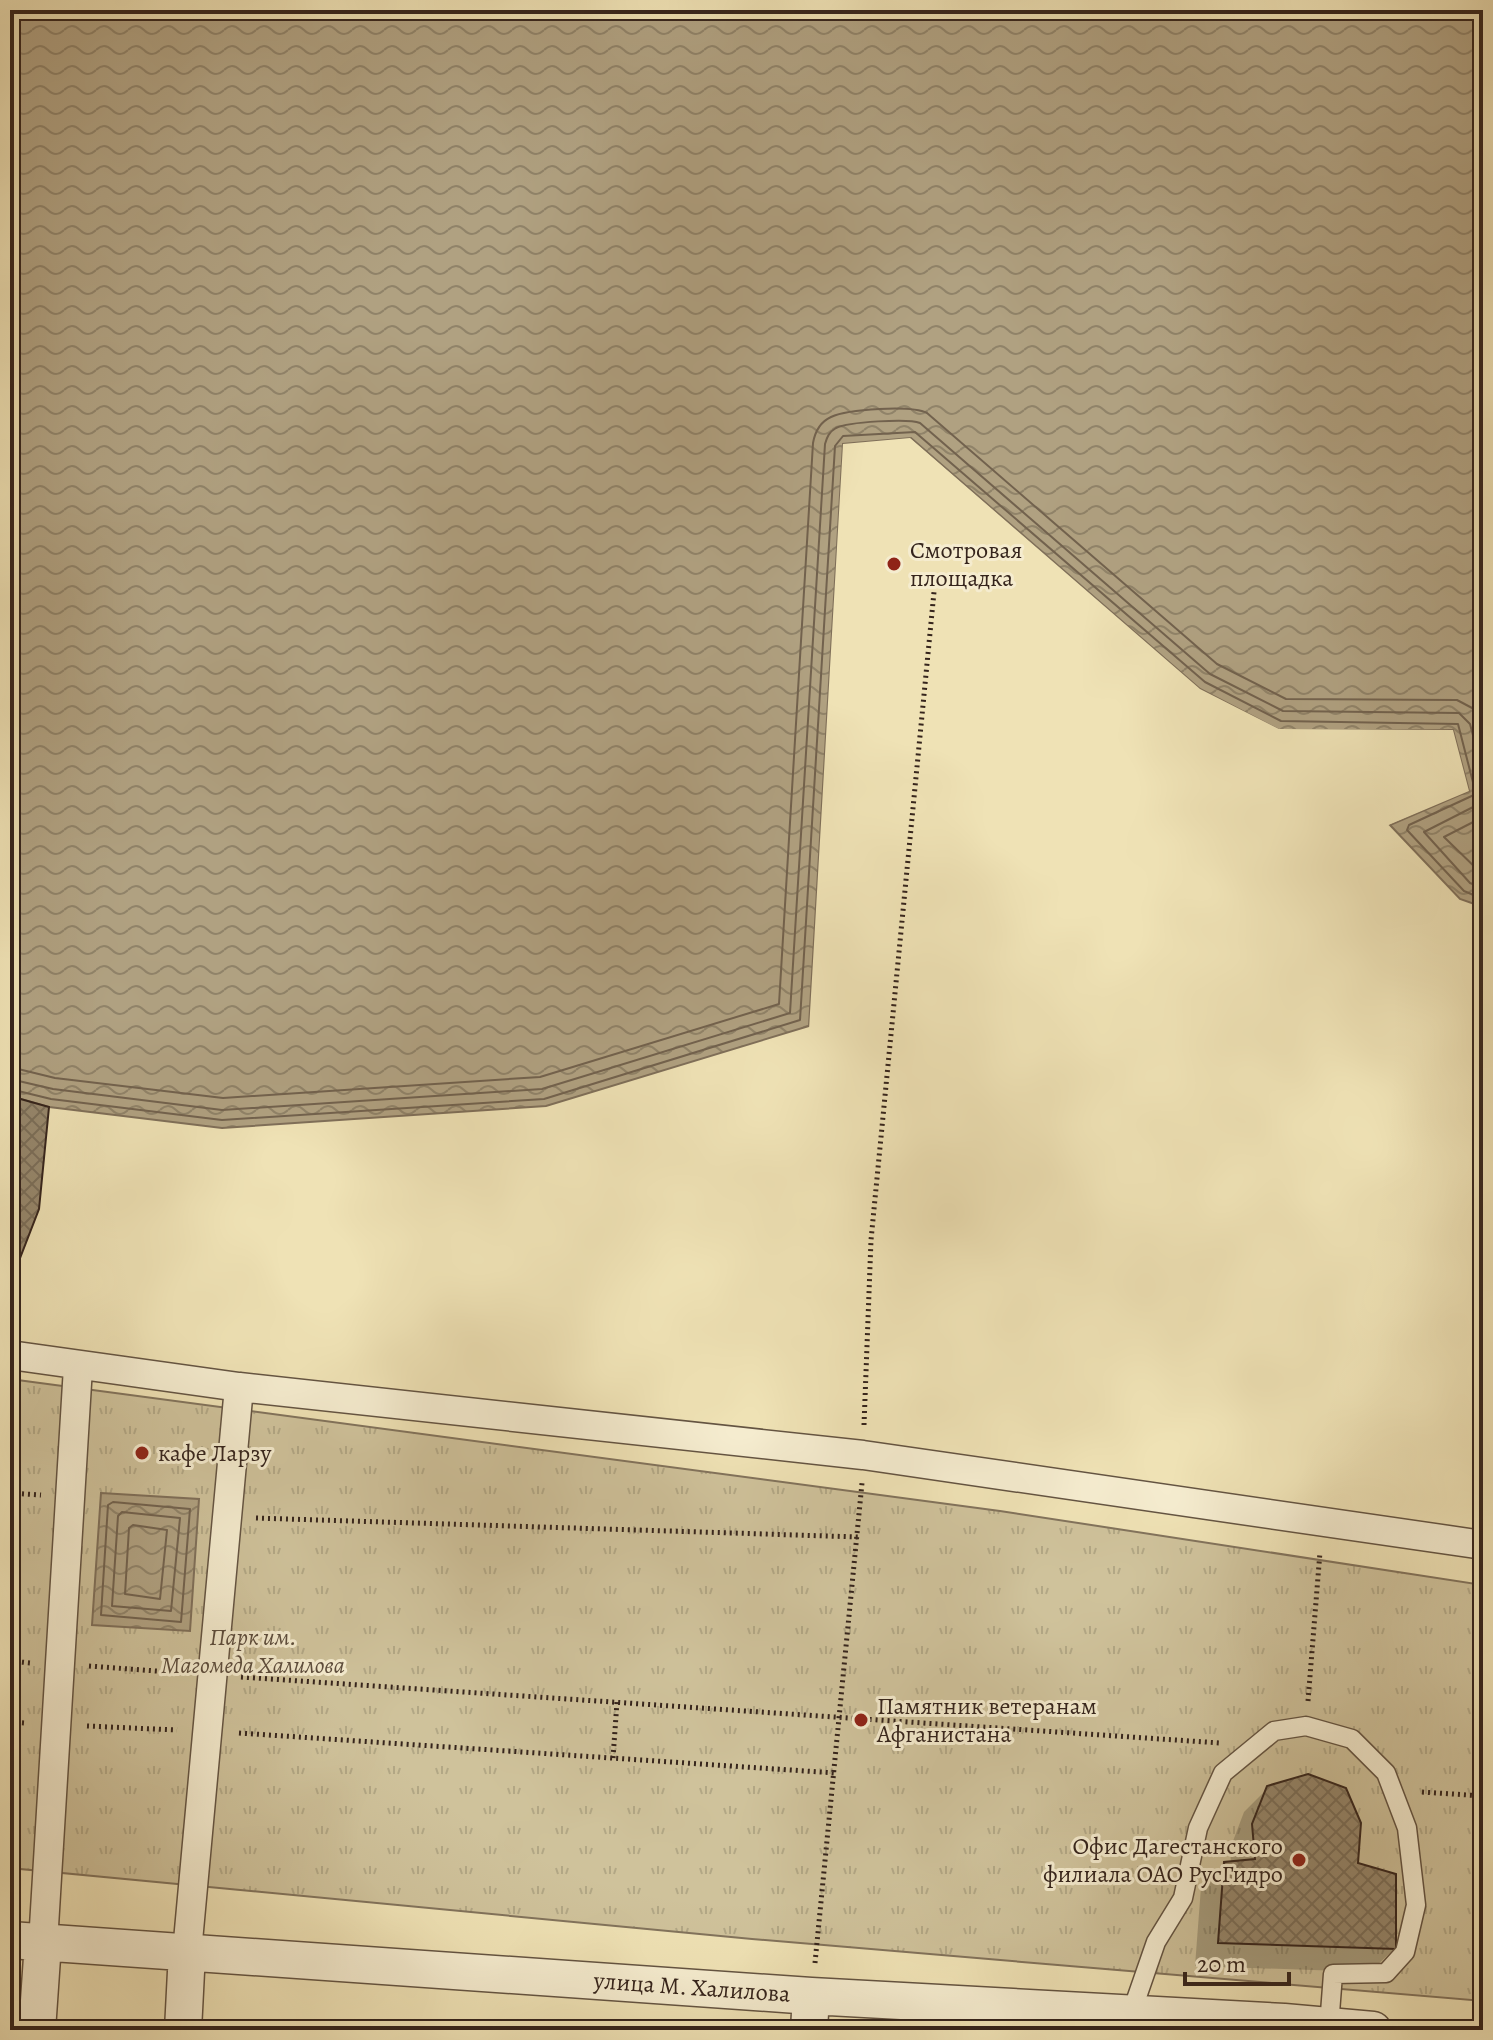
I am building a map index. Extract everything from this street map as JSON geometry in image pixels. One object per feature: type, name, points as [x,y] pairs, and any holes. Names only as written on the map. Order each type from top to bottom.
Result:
[{"type":"street","points":[[10,1355],[78,1367],[239,1387],[863,1455],[1483,1545]]},
{"type":"street","points":[[37,2030],[27,1941],[57,1725],[78,1367]]},
{"type":"street","points":[[183,2030],[187,1952],[210,1731],[239,1387]]},
{"type":"street","name":"улица М. Халилова","points":[[27,1941],[187,1952],[810,2013],[1131,2014],[1373,2030]]},
{"type":"lane","points":[[1131,2014],[1156,1942],[1183,1898],[1198,1828],[1223,1773],[1274,1731],[1306,1726],[1352,1739],[1386,1773],[1407,1828],[1416,1905],[1405,1952],[1386,1973],[1333,1974],[1329,2026]]},
{"type":"path","points":[[810,2013],[859,1537],[871,1240],[934,592]]},
{"type":"path","points":[[227,1517],[859,1537]]},
{"type":"path","points":[[1306,1726],[1323,1523]]},
{"type":"path","points":[[10,1661],[1257,1745]]},
{"type":"path","points":[[613,1758],[617,1702]]},
{"type":"path","points":[[10,1722],[210,1731],[835,1773]]},
{"type":"path","points":[[1393,1790],[1483,1796]]},
{"type":"green space","name":"Парк им. Магомеда Халилова","points":[[10,1379],[1000,1511],[1483,1585],[1483,2001],[752,1939],[10,1868]]},
{"type":"water","points":[[10,10],[1483,10],[1483,907],[1460,899],[1390,825],[1469,791],[1453,730],[1279,730],[1200,689],[911,438],[843,444],[809,1026],[546,1106],[222,1128],[49,1107],[10,1096]]},
{"type":"water","points":[[101,1493],[199,1499],[190,1631],[92,1625]]},
{"type":"pier","points":[[910,438],[1200,689],[1279,729],[1453,730],[1469,791],[1386,826],[1388,821],[1464,789],[1450,734],[1277,733],[1197,692],[909,442],[847,448],[813,1026],[809,1030],[843,444]]},
{"type":"building","points":[[10,1096],[49,1107],[39,1209],[10,1284]]},
{"type":"building","name":"Офис Дагестанского филиала ОАО РусГидро","points":[[1308,1774],[1346,1788],[1361,1823],[1358,1863],[1396,1874],[1396,1949],[1218,1943],[1224,1862],[1255,1859],[1252,1824],[1267,1786]]},
{"type":"place","name":"Смотровая площадка","points":[[894,564]]},
{"type":"place","name":"кафе Ларзу","points":[[142,1453]]},
{"type":"place","name":"Памятник ветеранам Афганистана","points":[[861,1720]]},
{"type":"place","name":"Офис Дагестанского филиала ОАО РусГидро","points":[[1299,1860]]}]
